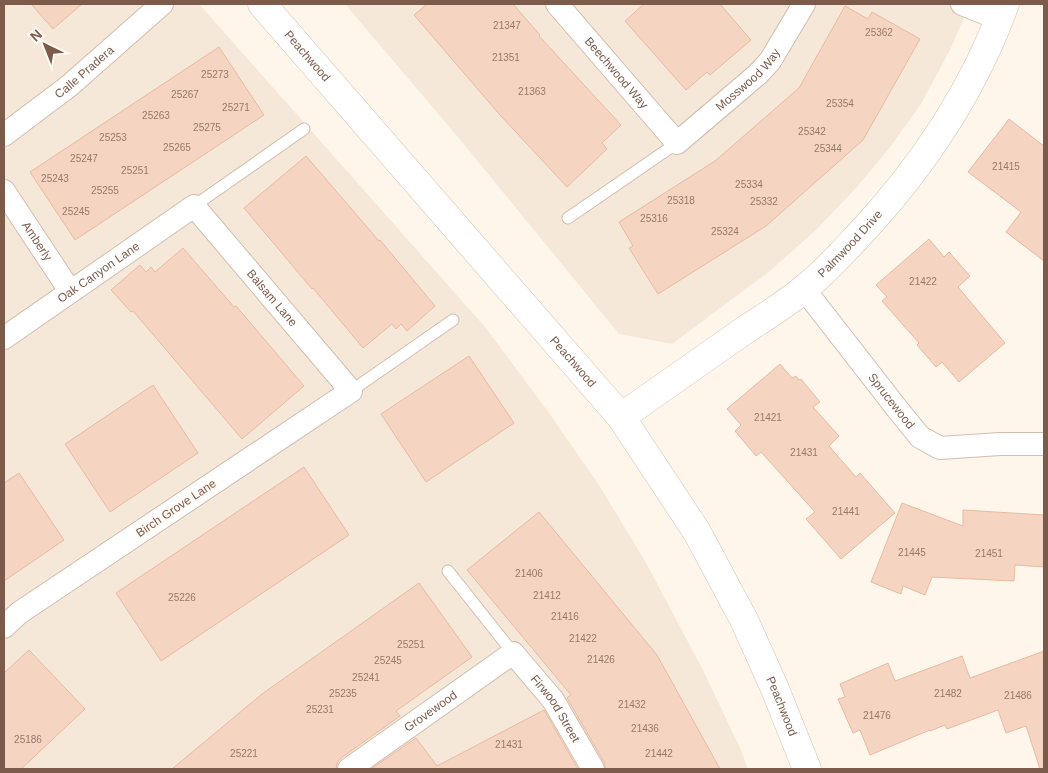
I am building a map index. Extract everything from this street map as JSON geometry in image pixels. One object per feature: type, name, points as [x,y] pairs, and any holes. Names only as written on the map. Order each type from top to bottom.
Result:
[{"type":"street","name":"Calle Pradera","points":[[4,135],[69,86],[162,4]]},
{"type":"street","name":"Peachwood","points":[[262,4],[621,418],[697,532],[745,622],[775,689],[807,769]]},
{"type":"street","name":"Beechwood Way","points":[[557,4],[677,143]]},
{"type":"street","name":"Mosswood Way","points":[[677,143],[758,74],[770,61],[804,4]]},
{"type":"street","points":[[962,4],[1002,11]]},
{"type":"street","name":"Palmwood Drive","points":[[621,418],[804,289],[882,211],[938,136],[964,95],[983,57],[1002,11]]},
{"type":"street","name":"Amberly","points":[[4,190],[70,291]]},
{"type":"street","name":"Oak Canyon Lane","points":[[4,338],[194,206]]},
{"type":"street","name":"Balsam Lane","points":[[194,206],[350,391]]},
{"type":"street","name":"Sprucewood","points":[[804,289],[920,437],[940,448],[1000,444],[1044,444]]},
{"type":"street","name":"Birch Grove Lane","points":[[4,627],[19,613],[350,391]]},
{"type":"street","name":"Grovewood","points":[[349,769],[512,653]]},
{"type":"street","name":"Firwood Street","points":[[512,653],[552,700],[593,769]]},
{"type":"lane","points":[[194,206],[304,129]]},
{"type":"lane","points":[[568,218],[677,143]]},
{"type":"lane","points":[[350,391],[453,320]]},
{"type":"lane","points":[[448,571],[512,653]]},
{"type":"shaded area","points":[[4,4],[199,4],[486,328],[549,413],[599,485],[645,561],[703,670],[748,769],[4,769]]},
{"type":"shaded area","points":[[345,4],[970,4],[951,48],[921,104],[891,146],[857,187],[816,230],[770,271],[672,344],[619,334],[457,136]]},
{"type":"building","points":[[31,4],[82,4],[53,29]]},
{"type":"building","points":[[427,4],[513,4],[539,36],[621,125],[602,143],[607,149],[567,187],[500,115],[414,15]]},
{"type":"building","points":[[644,4],[720,4],[751,40],[710,75],[707,72],[686,90],[625,21]]},
{"type":"building","points":[[845,6],[868,19],[872,12],[920,39],[863,140],[766,226],[658,294],[629,248],[633,246],[619,222],[715,161],[799,88]]},
{"type":"building","points":[[219,47],[264,115],[75,240],[30,172]]},
{"type":"building","points":[[1009,119],[1044,146],[1044,261],[1006,232],[1021,212],[968,172]]},
{"type":"building","points":[[306,156],[435,306],[407,331],[401,324],[396,329],[392,324],[363,348],[244,208]]},
{"type":"building","points":[[929,239],[944,257],[949,252],[970,276],[958,287],[1005,343],[959,382],[942,362],[936,367],[917,345],[919,343],[882,301],[887,297],[876,285]]},
{"type":"building","points":[[183,248],[234,307],[236,306],[304,386],[242,439],[133,311],[131,312],[111,290],[140,265],[146,272],[151,267],[155,272]]},
{"type":"building","points":[[469,356],[514,423],[426,482],[381,414]]},
{"type":"building","points":[[780,364],[792,378],[796,376],[799,380],[801,379],[820,402],[813,407],[839,436],[829,446],[856,477],[860,473],[895,513],[841,559],[806,519],[815,512],[761,452],[756,456],[735,431],[741,425],[727,409]]},
{"type":"building","points":[[153,385],[198,453],[110,512],[65,444]]},
{"type":"building","points":[[304,467],[349,535],[161,661],[116,593]]},
{"type":"building","points":[[19,473],[64,540],[4,581],[4,483]]},
{"type":"building","points":[[902,503],[963,526],[963,510],[1044,515],[1044,567],[1015,565],[1014,581],[932,577],[925,595],[903,586],[901,594],[871,582]]},
{"type":"building","points":[[539,512],[657,655],[720,769],[606,769],[604,762],[567,698],[571,695],[467,570]]},
{"type":"building","points":[[419,583],[472,657],[396,711],[400,716],[341,758],[337,763],[336,769],[172,769],[262,694]]},
{"type":"building","points":[[29,650],[85,709],[21,769],[4,769],[4,673]]},
{"type":"building","points":[[1044,651],[1044,768],[1040,769],[1026,726],[1006,733],[998,710],[947,729],[945,725],[930,730],[870,755],[860,730],[853,733],[838,699],[845,697],[840,684],[888,663],[895,681],[962,656],[970,678]]},
{"type":"building","points":[[544,710],[578,769],[371,769],[416,738],[437,766]]}]
